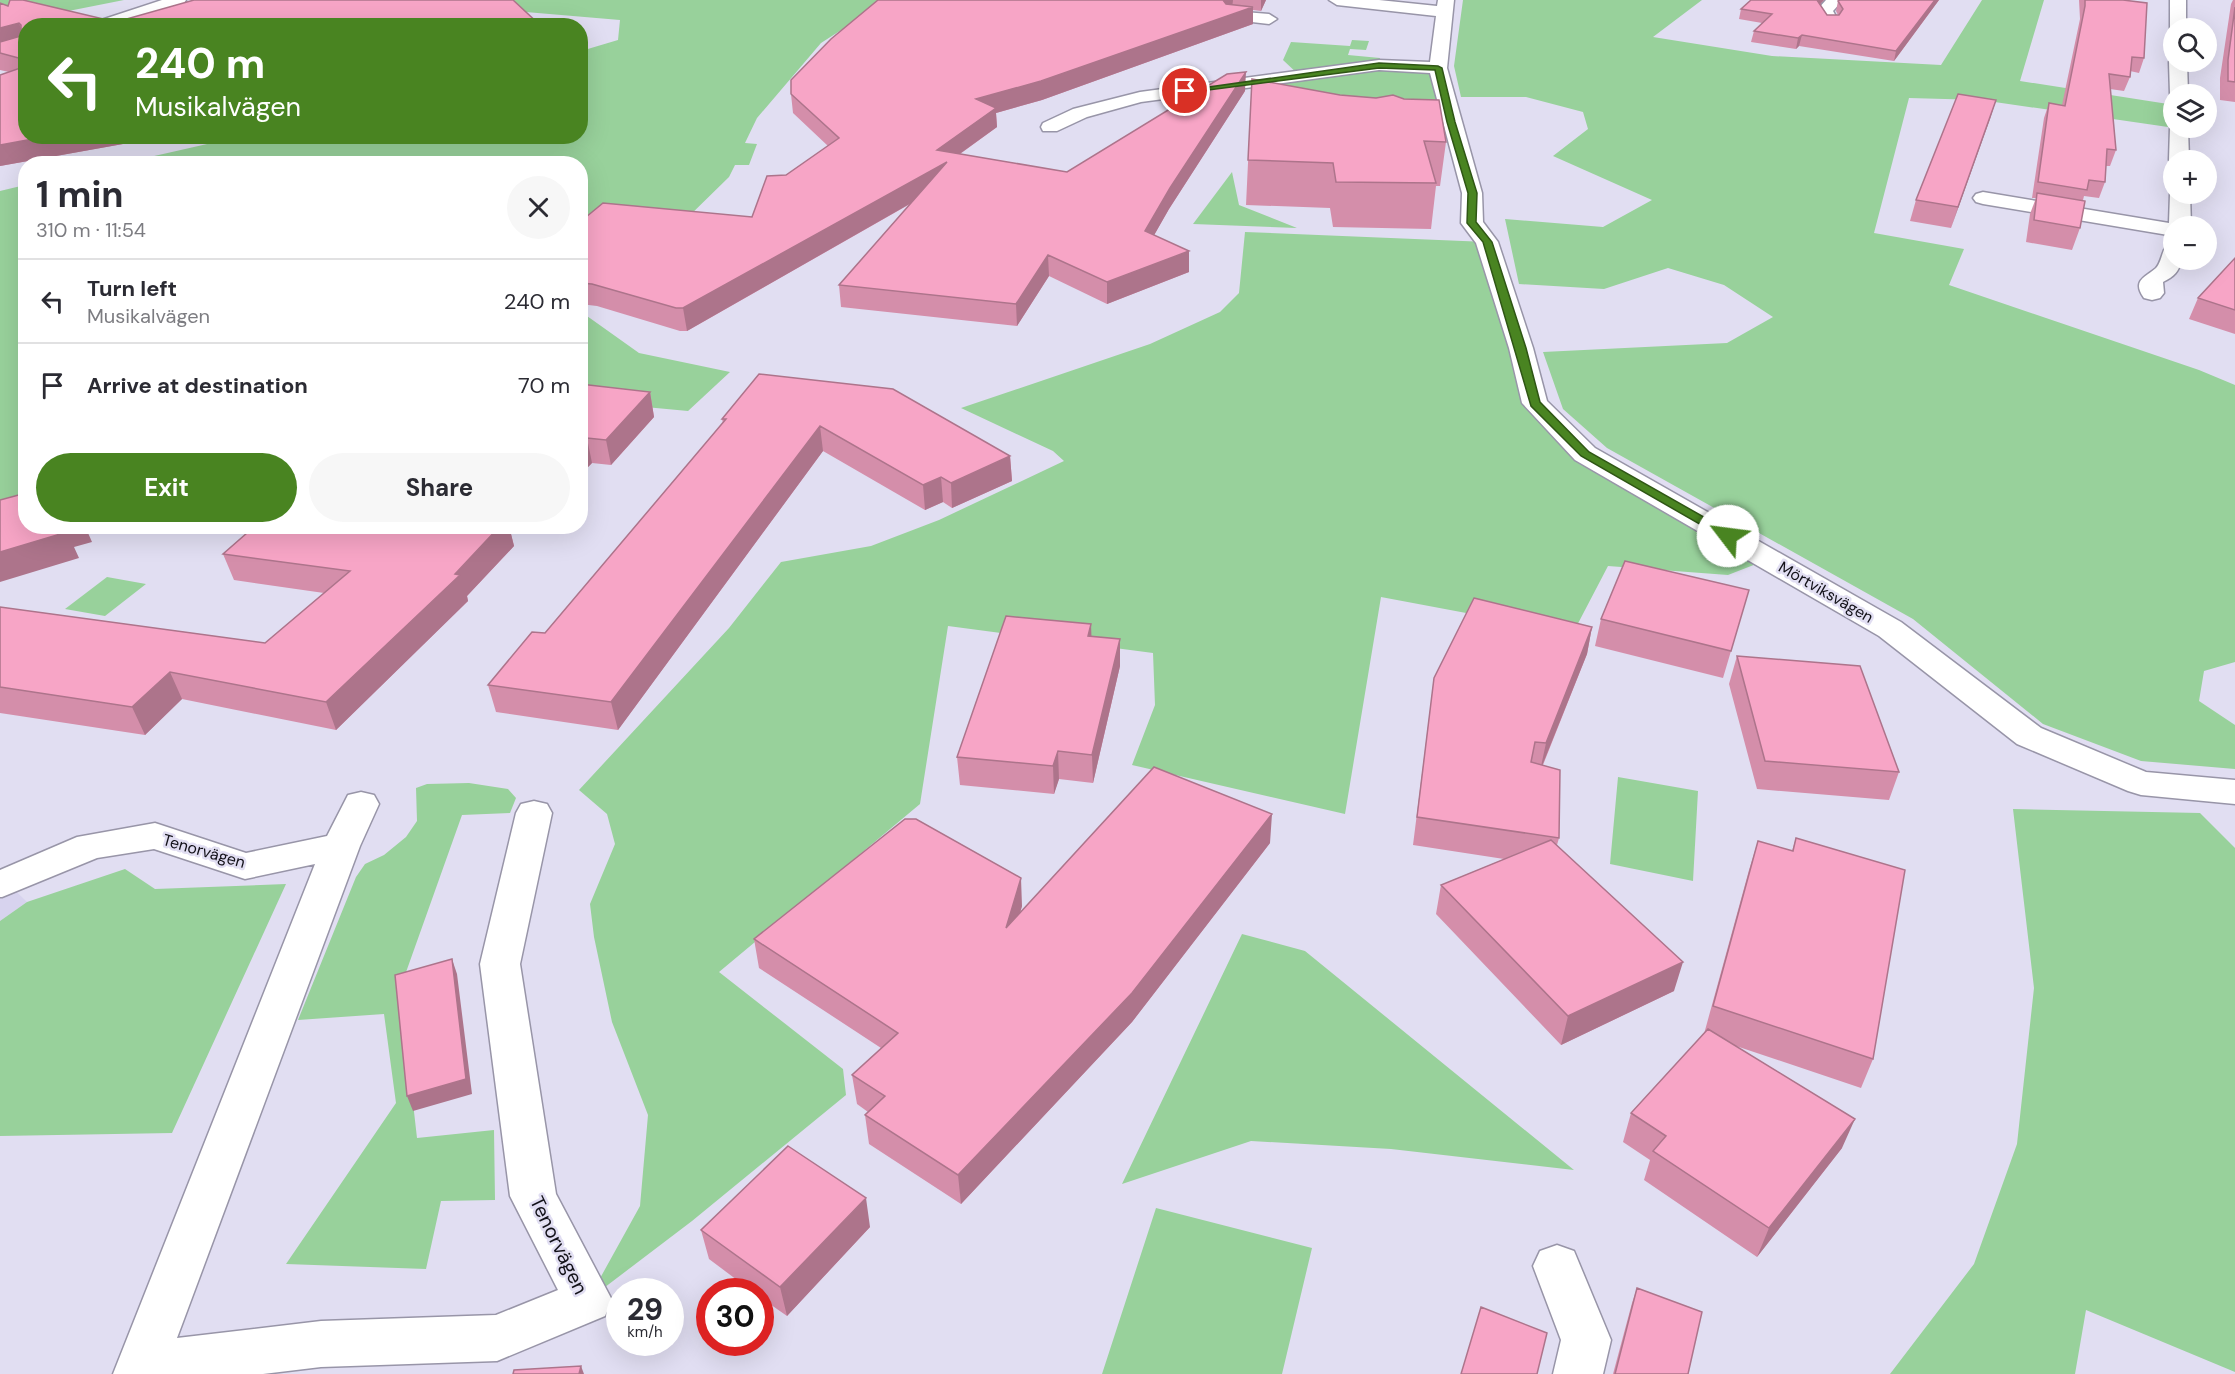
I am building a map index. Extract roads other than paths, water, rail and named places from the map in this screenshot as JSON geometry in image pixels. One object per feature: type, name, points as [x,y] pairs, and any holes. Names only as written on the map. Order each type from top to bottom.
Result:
[{"type":"street","points":[[123,18],[178,0]]},
{"type":"street","points":[[1337,0],[1445,6]]},
{"type":"street","points":[[1830,20],[1825,10],[1835,0]]},
{"type":"street","points":[[2178,0],[2178,18]]},
{"type":"street","name":"Mörtviksvägen","points":[[1445,6],[1438,68],[1439,121],[1472,193],[1472,223],[1487,242],[1521,348],[1535,403],[1585,454],[1890,629],[2029,736],[2141,783],[2235,792]]},
{"type":"street","points":[[1232,16],[1269,18]]},
{"type":"street","points":[[1050,128],[1080,113],[1140,97],[1379,65],[1438,68]]},
{"type":"street","points":[[1277,79],[1293,95]]},
{"type":"street","points":[[1983,198],[2163,228]]},
{"type":"street","points":[[2152,293],[2152,279],[2167,270]]},
{"type":"street","name":"Tenorvägen","points":[[361,804],[341,846],[140,1370],[321,1344],[497,1338],[588,1300],[533,1196],[500,964],[534,813]]},
{"type":"street","name":"Tenorvägen","points":[[2,884],[90,846],[155,836],[245,866],[341,846]]},
{"type":"street","points":[[1557,1266],[1586,1340],[1578,1374]]}]
